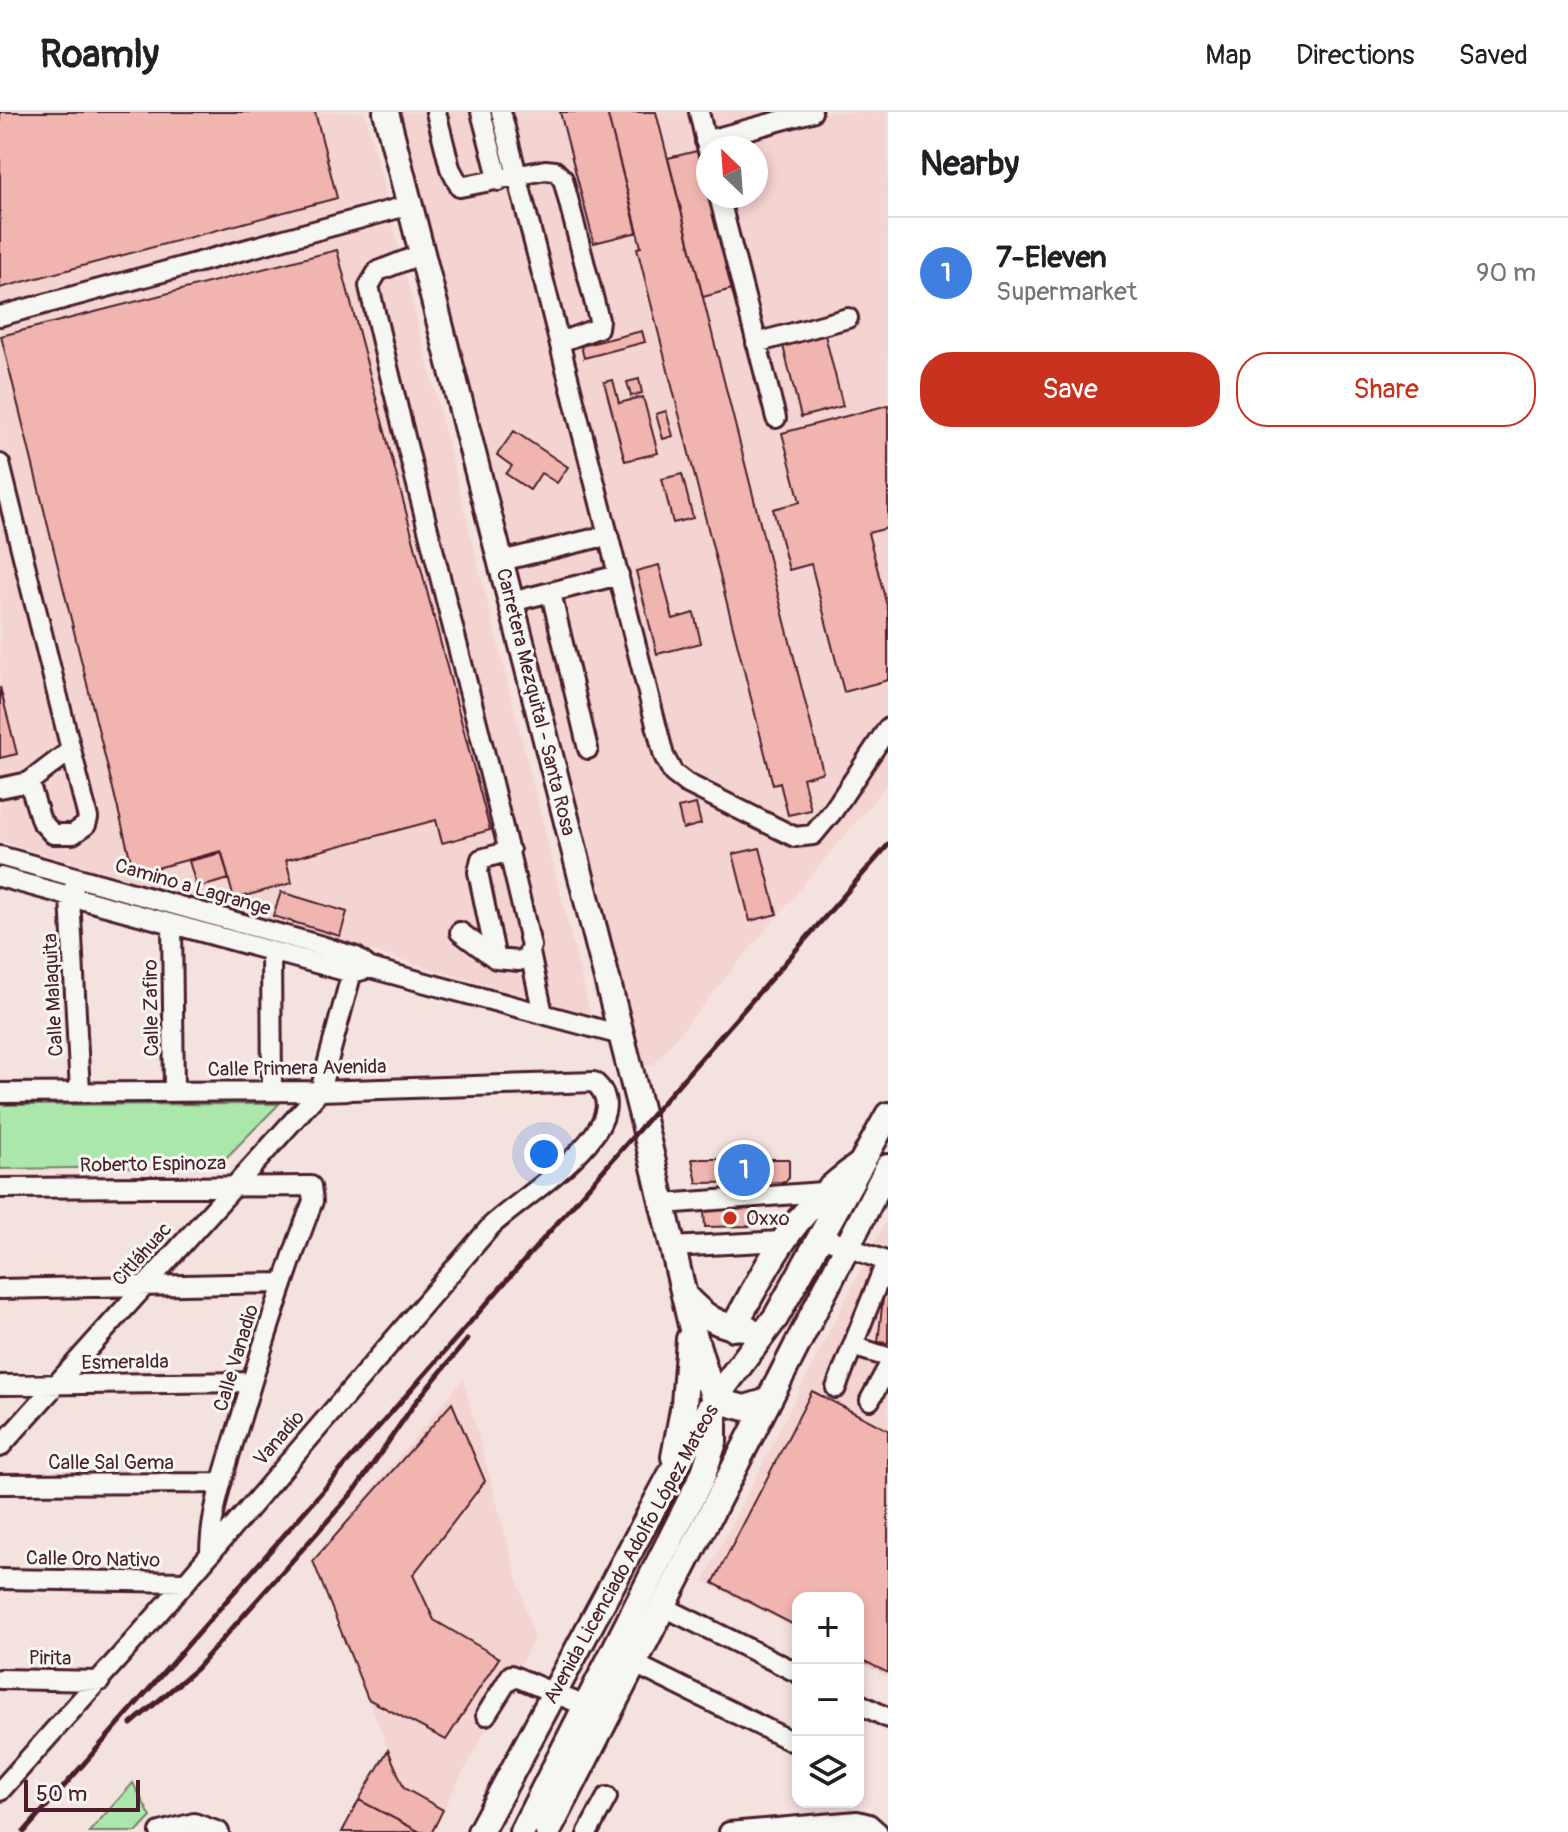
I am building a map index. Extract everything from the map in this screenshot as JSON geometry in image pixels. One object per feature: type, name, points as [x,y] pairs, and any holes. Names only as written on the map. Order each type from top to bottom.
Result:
[{"type":"main road","name":"Carretera Mezquital - Santa Rosa","points":[[386,112],[621,1035],[683,1294],[714,1400],[714,1442],[707,1466],[583,1705],[522,1832]]},
{"type":"main road","name":"Avenida Licenciado Adolfo López Mateos","points":[[480,1832],[670,1476],[714,1400],[776,1317],[888,1115]]},
{"type":"main road","points":[[733,1328],[781,1241],[822,1192],[864,1162]]},
{"type":"main road","points":[[548,1832],[888,1167]]},
{"type":"main road","points":[[683,1294],[706,1317],[733,1328],[747,1328],[776,1317]]},
{"type":"main road","points":[[670,1476],[684,1404],[691,1325]]},
{"type":"main road","points":[[714,1400],[745,1408],[768,1401]]},
{"type":"street","points":[[436,112],[450,168],[460,187],[545,170],[555,171],[563,179],[599,320],[598,328],[590,334],[560,342]]},
{"type":"street","points":[[481,112],[499,181]]},
{"type":"street","points":[[501,112],[664,756],[673,773],[686,783],[795,837],[813,835],[833,811],[888,728]]},
{"type":"street","points":[[699,112],[705,136]]},
{"type":"street","points":[[738,136],[812,112]]},
{"type":"street","points":[[0,316],[410,205]]},
{"type":"street","points":[[722,208],[776,418]]},
{"type":"street","points":[[422,254],[378,271],[369,286],[510,851],[536,975],[536,1012]]},
{"type":"street","points":[[756,343],[848,318]]},
{"type":"street","points":[[0,464],[88,818],[80,830],[64,836],[46,829],[29,782]]},
{"type":"street","points":[[501,561],[609,535]]},
{"type":"street","points":[[511,602],[619,575]]},
{"type":"street","points":[[551,593],[588,749]]},
{"type":"street","points":[[0,788],[29,782],[71,750]]},
{"type":"street","points":[[496,959],[478,866],[485,857],[510,851]]},
{"type":"street","name":"Camino a Lagrange","points":[[0,856],[359,966],[621,1035]]},
{"type":"street","name":"Camino a Lagrange","points":[[0,877],[271,953],[359,966]]},
{"type":"street","points":[[70,897],[78,878]]},
{"type":"street","name":"Calle Malaquita","points":[[70,897],[80,1092]]},
{"type":"street","name":"Calle Zafiro","points":[[172,925],[174,1091]]},
{"type":"street","points":[[460,932],[496,959],[519,961],[530,953]]},
{"type":"street","points":[[271,953],[272,1090]]},
{"type":"street","points":[[320,1091],[359,966]]},
{"type":"street","name":"Calle Primera Avenida","points":[[0,1093],[320,1091],[594,1082],[604,1090],[607,1100],[601,1125]]},
{"type":"street","name":"Citláhuac","points":[[0,1447],[232,1185],[320,1091]]},
{"type":"street","name":"Vanadio","points":[[3,1783],[100,1681],[491,1226],[511,1206],[559,1173],[601,1125]]},
{"type":"street","name":"Roberto Espinoza","points":[[0,1188],[306,1184]]},
{"type":"street","name":"Calle Vanadio","points":[[210,1552],[211,1526],[221,1483],[281,1283],[313,1201],[312,1190],[306,1184]]},
{"type":"street","points":[[663,1204],[822,1192]]},
{"type":"street","points":[[822,1237],[887,1262],[864,1310],[855,1347],[836,1388]]},
{"type":"street","points":[[672,1247],[781,1241]]},
{"type":"street","points":[[0,1289],[281,1283]]},
{"type":"street","points":[[855,1347],[888,1357]]},
{"type":"street","points":[[870,1400],[888,1367]]},
{"type":"street","name":"Esmeralda","points":[[0,1385],[251,1382]]},
{"type":"street","name":"Calle Sal Gema","points":[[0,1484],[221,1483]]},
{"type":"street","name":"Calle Oro Nativo","points":[[0,1579],[186,1582]]},
{"type":"street","points":[[662,1606],[792,1670]]},
{"type":"street","points":[[633,1663],[791,1741]]},
{"type":"street","points":[[486,1715],[511,1675],[583,1705]]},
{"type":"street","name":"Pirita","points":[[0,1679],[100,1681]]},
{"type":"street","points":[[864,1706],[888,1718]]},
{"type":"street","points":[[588,1832],[607,1797]]},
{"type":"street","points":[[729,1832],[864,1822],[878,1832]]},
{"type":"street","points":[[160,1832],[184,1823],[207,1830]]},
{"type":"shaded area","points":[[0,112],[365,112],[591,1016],[0,841]]},
{"type":"shaded area","points":[[401,112],[888,112],[888,783],[653,1065],[643,1066]]},
{"type":"shaded area","points":[[888,1216],[888,1678],[864,1665],[864,1592],[792,1592],[792,1627],[703,1581]]},
{"type":"shaded area","points":[[463,1379],[534,1639],[443,1810],[404,1788],[313,1561]]},
{"type":"green space","points":[[279,1104],[218,1166],[0,1169],[0,1105]]},
{"type":"green space","points":[[133,1783],[151,1817],[137,1832],[89,1832]]},
{"type":"building","points":[[0,112],[315,112],[337,198],[0,288]]},
{"type":"building","points":[[560,112],[607,112],[638,232],[594,243]]},
{"type":"building","points":[[607,112],[656,112],[823,772],[803,778],[811,810],[788,815],[780,783],[773,785],[637,248],[641,247]]},
{"type":"building","points":[[696,151],[696,208],[711,208],[732,289],[703,297],[668,158]]},
{"type":"building","points":[[337,250],[490,830],[442,843],[436,820],[286,860],[292,883],[234,899],[221,851],[134,874],[1,336]]},
{"type":"building","points":[[642,331],[645,342],[584,358],[581,346]]},
{"type":"building","points":[[825,335],[843,406],[801,417],[783,346]]},
{"type":"building","points":[[639,379],[642,393],[631,396],[627,382]]},
{"type":"building","points":[[613,380],[619,403],[643,397],[658,453],[625,461],[604,382]]},
{"type":"building","points":[[888,405],[888,528],[868,533],[888,610],[888,680],[844,692],[811,564],[789,570],[773,509],[800,502],[782,433]]},
{"type":"building","points":[[666,411],[673,436],[663,439],[656,414]]},
{"type":"building","points":[[514,431],[568,467],[557,483],[541,473],[530,490],[506,474],[512,466],[497,455]]},
{"type":"building","points":[[682,474],[693,518],[673,523],[662,479]]},
{"type":"building","points":[[659,565],[673,619],[694,613],[701,643],[657,654],[636,571]]},
{"type":"building","points":[[0,687],[17,754],[0,758]]},
{"type":"building","points":[[696,804],[701,824],[683,829],[678,808]]},
{"type":"building","points":[[760,848],[777,914],[750,921],[733,854]]},
{"type":"building","points":[[222,853],[229,879],[197,888],[189,861]]},
{"type":"building","points":[[281,892],[347,912],[340,936],[273,916]]},
{"type":"building","points":[[692,1159],[789,1159],[789,1178],[785,1182],[697,1183]]},
{"type":"building","name":"Oxxo","points":[[756,1209],[755,1226],[705,1227],[704,1210]]},
{"type":"building","points":[[884,1289],[888,1290],[888,1343],[878,1342]]},
{"type":"building","points":[[812,1391],[888,1430],[888,1673],[864,1661],[864,1592],[792,1592],[792,1624],[713,1583]]},
{"type":"building","points":[[452,1403],[485,1481],[413,1575],[434,1620],[499,1658],[446,1740],[368,1699],[313,1561]]},
{"type":"building","points":[[388,1750],[404,1788],[443,1810],[432,1832],[420,1832],[359,1800]]},
{"type":"building","points":[[359,1800],[420,1832],[342,1832]]},
{"type":"railway","points":[[24,1832],[888,845]]},
{"type":"railway","points":[[131,1724],[196,1669],[355,1490],[415,1403],[467,1340]]},
{"type":"place","name":"7-Eleven","points":[[744,1170]]},
{"type":"place","name":"Oxxo","points":[[730,1218]]}]
